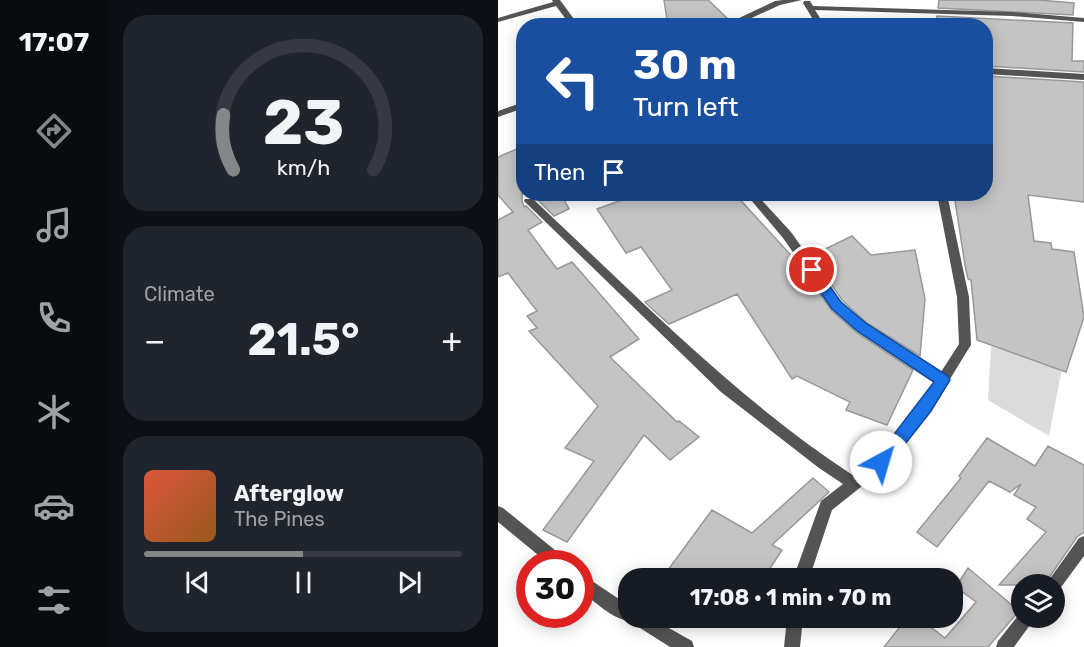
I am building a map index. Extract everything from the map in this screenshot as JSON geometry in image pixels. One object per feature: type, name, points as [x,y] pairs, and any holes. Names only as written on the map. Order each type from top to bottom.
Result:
[{"type":"street","points":[[744,18],[778,3],[798,0]]},
{"type":"street","points":[[804,0],[817,18]]},
{"type":"street","points":[[498,20],[557,1],[569,18]]},
{"type":"street","points":[[811,8],[1012,14],[1084,20]]},
{"type":"street","points":[[993,71],[1084,77]]},
{"type":"street","points":[[498,114],[516,108]]},
{"type":"street","points":[[529,201],[726,388],[824,464],[854,484]]},
{"type":"street","points":[[757,201],[787,235],[837,306],[862,328],[943,380]]},
{"type":"street","points":[[805,568],[826,506],[881,462],[926,406],[965,345],[963,297],[943,201]]},
{"type":"street","points":[[498,513],[544,550]]},
{"type":"street","points":[[1062,574],[1084,543]]},
{"type":"street","points":[[594,591],[618,608]]},
{"type":"street","points":[[653,628],[686,647]]},
{"type":"street","points":[[792,647],[794,628]]},
{"type":"street","points":[[1004,647],[1019,628]]},
{"type":"shaded area","points":[[991,346],[1062,368],[1049,436],[988,400]]},
{"type":"building","points":[[664,0],[708,0],[727,18],[667,18]]},
{"type":"building","points":[[939,0],[1038,0],[1074,3],[1073,15],[938,8]]},
{"type":"building","points":[[937,16],[976,18],[937,18]]},
{"type":"building","points":[[993,19],[1073,23],[1072,61],[1084,61],[1084,72],[993,66]]},
{"type":"building","points":[[993,76],[1084,82],[1084,202],[1028,195],[1034,241],[1051,243],[1052,249],[1074,252],[1084,317],[1066,372],[977,340],[971,280],[968,279],[955,201],[993,201]]},
{"type":"building","points":[[516,149],[516,201],[522,201],[524,207],[526,206],[542,222],[528,230],[557,269],[572,262],[639,339],[610,357],[677,422],[679,421],[699,437],[670,460],[644,435],[567,542],[543,530],[594,461],[565,448],[598,406],[529,331],[537,328],[527,316],[537,311],[508,273],[498,277],[498,220],[513,212],[498,195],[498,157]]},
{"type":"building","points":[[539,201],[565,201],[569,209],[554,216]]},
{"type":"building","points":[[619,201],[741,201],[797,262],[832,311],[857,333],[913,370],[887,425],[846,410],[850,402],[797,376],[792,379],[737,294],[669,324],[645,302],[672,290],[641,247],[626,253],[597,209]]},
{"type":"building","points":[[852,236],[871,255],[915,250],[925,299],[920,356],[867,323],[843,301],[811,256]]},
{"type":"building","points":[[987,438],[1035,466],[1048,446],[1084,465],[1084,532],[1077,537],[1052,574],[1011,574],[1011,585],[999,585],[1046,532],[1027,519],[1036,507],[1014,495],[1021,484],[1010,492],[989,481],[937,547],[917,532],[961,478],[959,476]]},
{"type":"building","points":[[813,478],[829,492],[772,545],[782,550],[770,568],[669,568],[712,510],[752,533]]},
{"type":"building","points":[[968,568],[1011,604],[1011,620],[988,647],[884,647],[899,628],[932,628],[945,638],[954,628],[963,628],[963,617],[976,602],[963,592],[963,576]]},
{"type":"route","points":[[812,270],[837,306],[862,328],[943,380],[926,406],[881,462]]}]
